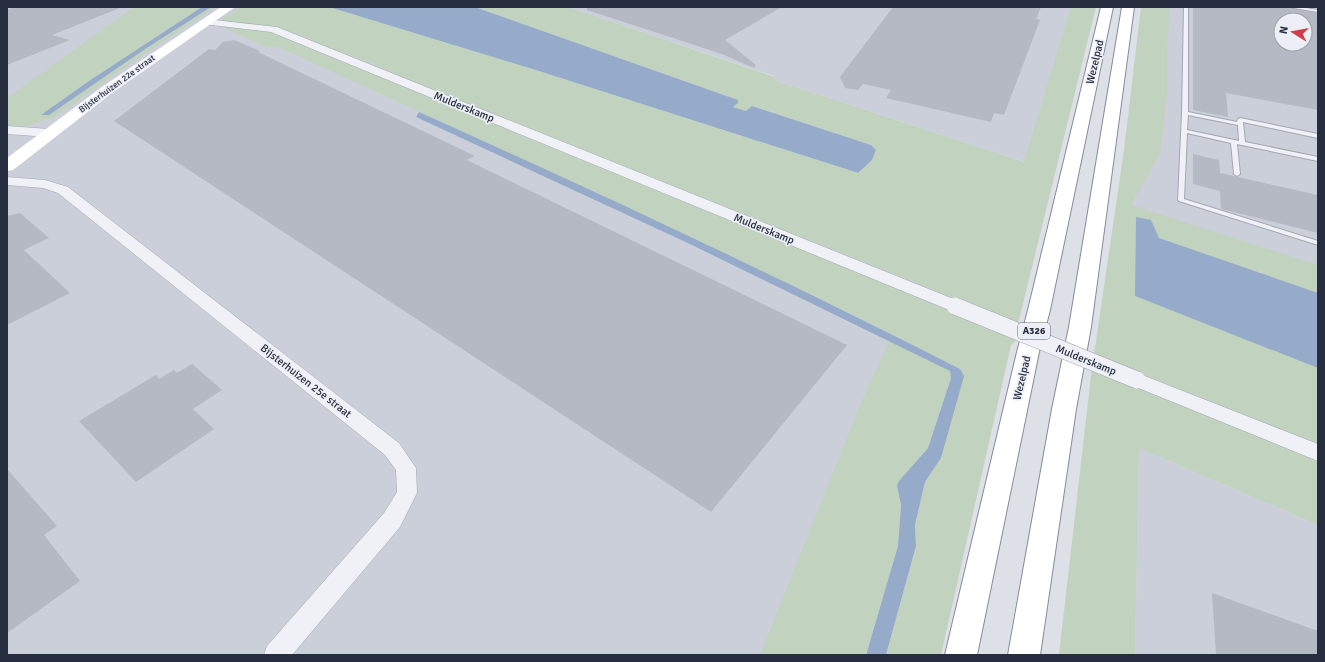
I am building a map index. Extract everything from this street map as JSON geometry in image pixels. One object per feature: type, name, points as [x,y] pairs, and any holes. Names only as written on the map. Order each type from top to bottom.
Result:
[{"type":"main road","name":"Bijsterhuizen 22e straat","points":[[7,166],[107,90],[229,7]]},
{"type":"main road","name":"Wezelpad","points":[[961,655],[1028,352],[1039,310],[1107,7]]},
{"type":"main road","name":"Wezelpad","points":[[1024,655],[1064,409],[1080,327],[1128,7]]},
{"type":"street","name":"Mulderskamp","points":[[206,22],[273,29],[1318,454]]},
{"type":"street","points":[[7,130],[49,133]]},
{"type":"street","name":"Bijsterhuizen 25e straat","points":[[7,181],[45,184],[63,190],[392,449],[406,468],[407,493],[392,520],[276,655]]},
{"type":"lane","points":[[1186,7],[1185,113],[1181,200],[1318,242]]},
{"type":"lane","points":[[1290,7],[1318,11]]},
{"type":"lane","points":[[1185,113],[1241,124]]},
{"type":"lane","points":[[1242,143],[1240,120],[1318,136]]},
{"type":"lane","points":[[1184,131],[1318,159]]},
{"type":"lane","points":[[1234,141],[1237,174]]},
{"type":"shaded area","points":[[7,7],[256,7],[977,283],[846,655],[7,655]]},
{"type":"shaded area","points":[[568,7],[1078,7],[1025,162],[774,80],[774,76]]},
{"type":"shaded area","points":[[1159,7],[1318,7],[1318,426],[1110,343]]},
{"type":"shaded area","points":[[1139,448],[1318,525],[1318,655],[1135,655]]},
{"type":"green space","points":[[134,7],[202,7],[89,81],[41,115],[49,115],[148,47],[211,7],[216,7],[149,51],[53,118],[25,126],[7,126],[7,98]]},
{"type":"green space","points":[[240,7],[329,7],[542,72],[858,173],[872,160],[876,150],[871,145],[752,106],[746,111],[733,107],[738,103],[738,100],[475,7],[568,7],[775,77],[774,80],[1024,162],[1071,7],[1096,7],[1018,324],[463,103],[365,61],[275,28],[219,21]]},
{"type":"green space","points":[[1141,7],[1170,7],[1167,52],[1167,95],[1160,154],[1131,205],[1318,265],[1318,293],[1159,238],[1151,220],[1135,296],[1318,368],[1318,445],[1094,355],[1124,150]]},
{"type":"green space","points":[[216,24],[264,28],[452,107],[1019,338],[1011,345],[941,655],[886,655],[916,546],[915,525],[925,482],[941,458],[960,369],[862,319],[592,191],[276,46],[268,48]]},
{"type":"green space","points":[[889,341],[948,369],[950,371],[951,378],[928,448],[899,481],[897,486],[901,505],[898,546],[866,655],[760,655],[859,408]]},
{"type":"green space","points":[[1092,367],[1318,461],[1318,525],[1139,448],[1135,655],[1059,655]]},
{"type":"water","points":[[202,7],[211,7],[148,47],[49,115],[41,115],[89,81]]},
{"type":"water","points":[[329,7],[475,7],[738,100],[738,103],[733,107],[746,111],[752,106],[871,145],[876,150],[872,160],[858,173],[542,72]]},
{"type":"water","points":[[419,112],[691,237],[960,369],[964,376],[941,458],[925,482],[915,525],[916,546],[886,655],[866,655],[898,546],[901,505],[897,486],[899,481],[928,448],[951,378],[950,371],[692,245],[416,117]]},
{"type":"water","points":[[1136,217],[1151,220],[1159,238],[1318,293],[1318,368],[1135,296]]},
{"type":"building","points":[[14,7],[120,8],[52,35],[70,40],[7,65],[7,10]]},
{"type":"building","points":[[587,7],[782,7],[725,40],[756,65],[754,68],[722,54],[587,10]]},
{"type":"building","points":[[893,7],[1041,7],[1036,19],[1040,20],[1004,115],[994,113],[991,122],[886,98],[891,90],[863,84],[858,90],[845,88],[840,77]]},
{"type":"building","points":[[1193,7],[1281,7],[1312,12],[1273,12],[1273,52],[1313,52],[1313,12],[1318,13],[1318,110],[1226,93],[1228,117],[1193,110]]},
{"type":"building","points":[[234,40],[260,51],[258,52],[475,156],[467,160],[847,345],[711,512],[114,121],[209,49],[215,50],[223,42]]},
{"type":"building","points":[[1193,154],[1219,160],[1220,173],[1318,195],[1318,233],[1221,209],[1220,191],[1193,184]]},
{"type":"building","points":[[20,213],[49,238],[24,250],[70,293],[7,325],[7,216]]},
{"type":"building","points":[[192,364],[222,390],[193,409],[214,429],[136,482],[79,421],[156,375],[159,379],[174,370],[177,373]]},
{"type":"building","points":[[7,469],[57,526],[44,535],[80,581],[7,633]]},
{"type":"building","points":[[1212,593],[1318,631],[1318,655],[1216,655]]}]
